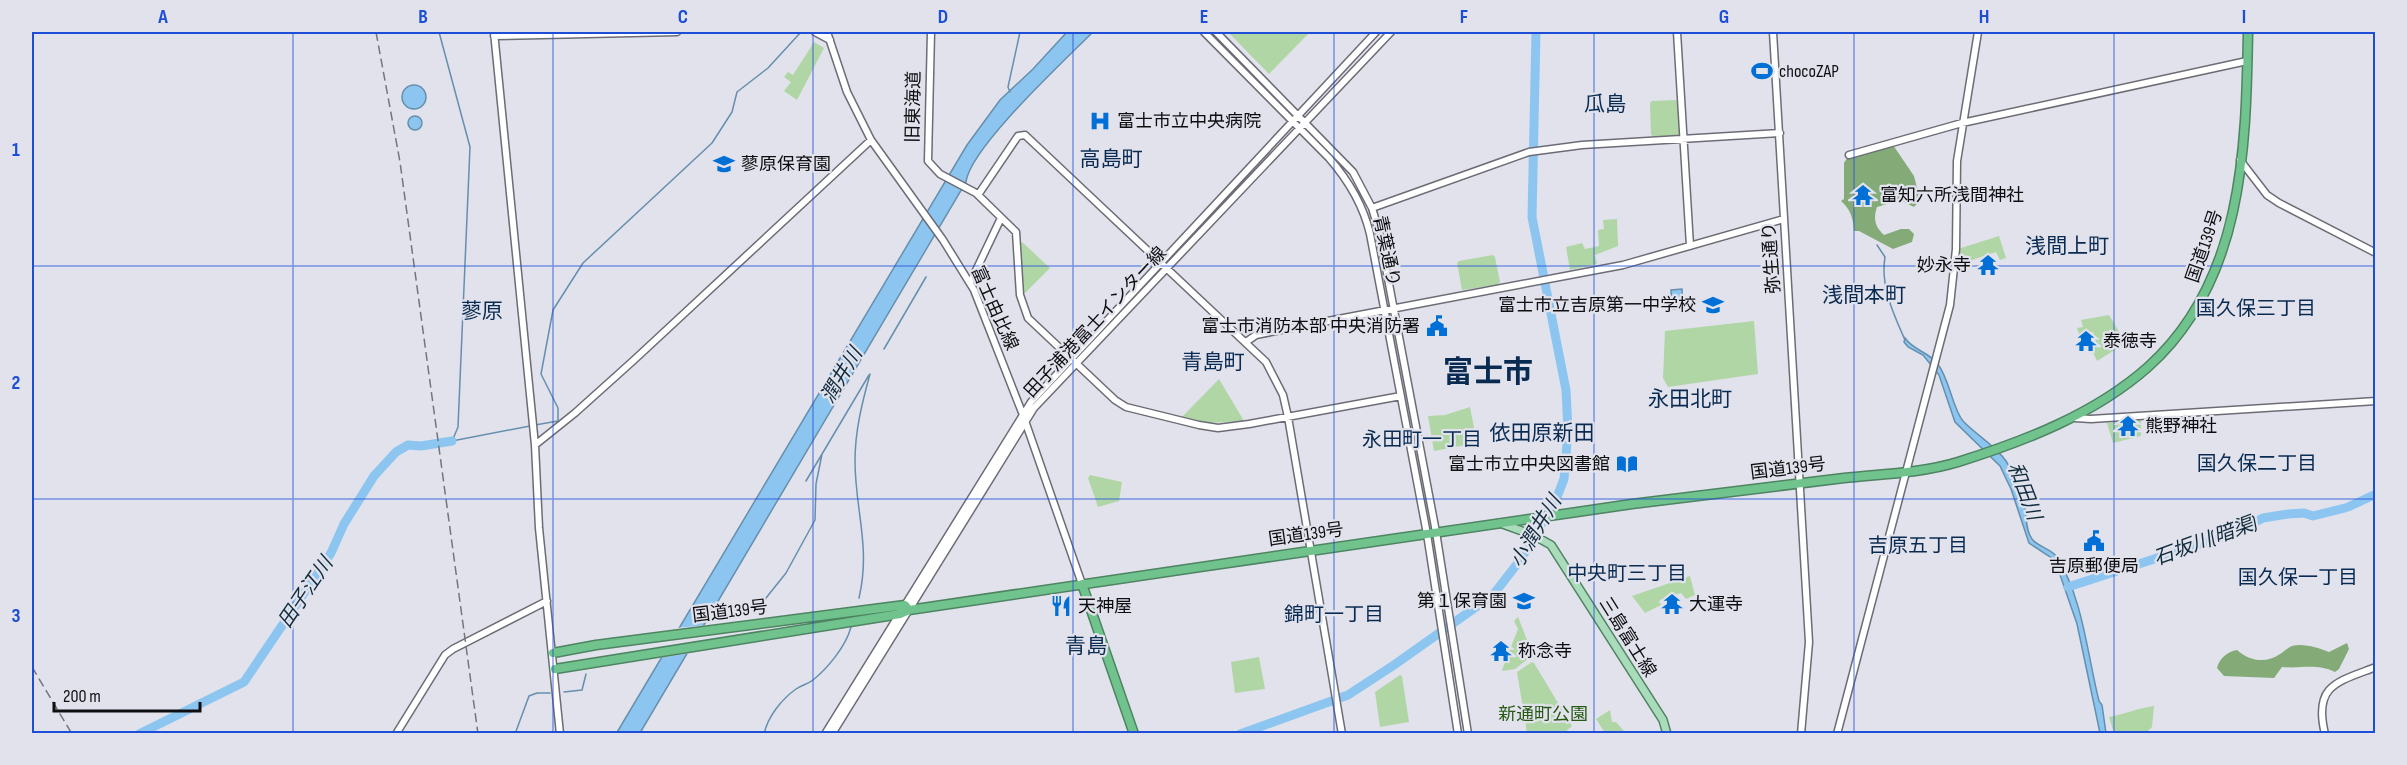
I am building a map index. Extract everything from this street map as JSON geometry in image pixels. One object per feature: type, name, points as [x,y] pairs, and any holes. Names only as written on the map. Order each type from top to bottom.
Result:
[{"type":"highway","name":"国道139号","points":[[553,653],[632,640],[905,610],[1540,517],[1908,471],[1954,463],[1984,453],[2075,418],[2113,394],[2147,367],[2170,344],[2206,293],[2222,254],[2238,192],[2249,32]]},
{"type":"highway","points":[[1082,584],[1134,734]]},
{"type":"highway","name":"国道139号","points":[[555,669],[622,659],[810,622]]},
{"type":"main road","name":"三島富士線","points":[[1500,523],[1537,536],[1554,550],[1663,720],[1667,734]]},
{"type":"street","points":[[560,734],[537,501],[535,445],[494,34],[677,32]]},
{"type":"street","points":[[815,32],[830,40]]},
{"type":"street","name":"富士由比線","points":[[827,32],[847,92],[871,140],[942,238],[970,283],[1023,415],[1082,584]]},
{"type":"street","name":"旧東海道","points":[[931,32],[927,158],[933,169],[977,194],[1016,232],[1020,295],[1025,313],[1115,400],[1138,411],[1218,428],[1401,396]]},
{"type":"street","name":"青葉通り","points":[[1204,32],[1344,174],[1361,205],[1370,234],[1401,396],[1431,533]]},
{"type":"street","name":"青葉通り","points":[[1216,32],[1353,172],[1372,208],[1379,231],[1394,309],[1431,533]]},
{"type":"street","name":"田子浦港富士インター線","points":[[825,734],[1034,408],[1376,32]]},
{"type":"street","name":"田子浦港富士インター線","points":[[1164,266],[1300,129],[1391,32]]},
{"type":"street","points":[[1677,32],[1690,246]]},
{"type":"street","name":"弥生通り","points":[[1773,32],[1809,642],[1801,734]]},
{"type":"street","points":[[1837,734],[1934,372],[1952,292],[1956,249],[1956,182],[1962,123],[1978,32]]},
{"type":"street","points":[[1849,155],[1962,123],[2247,62]]},
{"type":"street","points":[[1372,208],[1529,152],[1582,145],[1780,133]]},
{"type":"street","points":[[977,194],[1018,136],[1025,135],[1266,362],[1283,395],[1288,417],[1342,734]]},
{"type":"street","points":[[535,445],[608,384],[871,140]]},
{"type":"street","points":[[2240,160],[2267,195],[2376,253]]},
{"type":"street","points":[[970,283],[1002,218]]},
{"type":"street","points":[[1246,342],[1256,335],[1623,265],[1784,219]]},
{"type":"street","name":"田子浦港富士インター線","points":[[832,734],[1031,402],[1075,362]]},
{"type":"street","points":[[2075,418],[2091,419],[2376,401]]},
{"type":"street","points":[[1431,533],[1450,618],[1468,734]]},
{"type":"street","points":[[1431,533],[1441,624],[1458,734]]},
{"type":"street","points":[[396,734],[445,655],[547,601]]},
{"type":"street","points":[[2325,734],[2321,706],[2330,687],[2338,681],[2376,667]]},
{"type":"green space","points":[[1228,32],[1310,32],[1269,74]]},
{"type":"green space","points":[[814,42],[824,48],[797,100],[784,91],[791,82],[784,77],[788,72],[793,75]]},
{"type":"green space","points":[[1676,100],[1680,133],[1677,136],[1654,137],[1651,135],[1650,103]]},
{"type":"green space","points":[[1893,145],[1914,176],[1920,200],[1914,207],[1900,200],[1877,207],[1876,222],[1884,235],[1901,229],[1909,229],[1914,234],[1912,242],[1893,249],[1859,231],[1854,231],[1851,214],[1841,201],[1844,199],[1844,163],[1849,155]]},
{"type":"green space","points":[[1617,219],[1618,246],[1595,255],[1597,264],[1570,270],[1566,247],[1582,243],[1585,249],[1599,246],[1598,230],[1604,229],[1603,220]]},
{"type":"green space","points":[[1999,236],[2006,258],[2000,260],[1996,252],[1960,264],[1958,249]]},
{"type":"green space","points":[[1022,242],[1050,268],[1025,293],[1019,244]]},
{"type":"green space","points":[[1493,255],[1500,282],[1498,285],[1462,290],[1457,263]]},
{"type":"green space","points":[[2109,315],[2126,343],[2097,361],[2091,348],[2097,345],[2093,332],[2079,334],[2077,328],[2083,327],[2081,320]]},
{"type":"green space","points":[[1754,321],[1758,374],[1668,387],[1663,378],[1665,331]]},
{"type":"green space","points":[[1219,379],[1244,421],[1207,423],[1182,417]]},
{"type":"green space","points":[[1470,407],[1477,443],[1434,451],[1428,416],[1445,415]]},
{"type":"green space","points":[[2141,420],[2141,436],[2113,443],[2107,423]]},
{"type":"green space","points":[[1090,475],[1122,482],[1119,501],[1098,507],[1088,478]]},
{"type":"green space","points":[[1690,576],[1695,595],[1686,599],[1681,593],[1660,600],[1661,605],[1645,613],[1632,596]]},
{"type":"green space","points":[[1518,617],[1533,655],[1515,669],[1503,671],[1518,629],[1514,621]]},
{"type":"green space","points":[[2347,643],[2349,649],[2339,669],[2335,672],[2315,667],[2282,667],[2274,678],[2224,676],[2217,668],[2224,656],[2237,650],[2252,659],[2263,660],[2275,657],[2292,646],[2306,646],[2329,652]]},
{"type":"green space","points":[[1259,657],[1265,689],[1235,693],[1231,662]]},
{"type":"green space","name":"新通町公園","points":[[1532,662],[1572,726],[1564,733],[1527,733],[1517,672]]},
{"type":"green space","points":[[1400,675],[1409,722],[1380,727],[1375,692]]},
{"type":"green space","points":[[2154,706],[2152,727],[2146,733],[2114,733],[2109,717]]},
{"type":"green space","points":[[1610,710],[1612,722],[1616,722],[1624,731],[1622,733],[1605,733],[1596,719]]},
{"type":"water","name":"潤井川","points":[[1067,32],[1093,32],[1020,105],[971,167],[966,182],[640,733],[616,734],[967,145],[1000,100]]},
{"type":"water","points":[[414,85],[422,89],[426,97],[422,105],[414,109],[406,105],[402,97],[406,89]]},
{"type":"water","points":[[412,116],[418,116],[422,123],[418,130],[412,130],[408,126],[408,120]]},
{"type":"water","points":[[1682,289],[1683,308],[1672,309],[1671,290]]},
{"type":"water","points":[[1905,338],[1937,363],[1963,421],[2006,461],[2022,497],[2027,527],[2032,539],[2055,554],[2066,573],[2079,608],[2099,701],[2102,705],[2106,733],[2100,733],[2077,624],[2053,559],[2029,543],[2011,489],[2000,466],[1955,422],[1939,375],[1923,355],[1908,347],[1904,342]]},
{"type":"pier","points":[[708,625],[692,653],[659,658],[676,628]]},
{"type":"waterway","points":[[439,32],[470,147],[458,427],[453,439]]},
{"type":"waterway","points":[[535,425],[558,421],[558,408],[541,374],[553,310],[583,263],[712,143],[732,112],[737,92],[768,68],[801,32]]},
{"type":"waterway","points":[[1010,92],[1008,87],[1020,32]]},
{"type":"waterway","name":"小潤井川","points":[[1240,734],[1348,695],[1493,595],[1521,559],[1557,497],[1564,479],[1568,431],[1566,390],[1532,217],[1536,32]]},
{"type":"waterway","name":"和田川","points":[[1877,245],[1885,257],[1886,289],[1905,340]]},
{"type":"waterway","points":[[884,349],[926,277]]},
{"type":"waterway","points":[[859,598],[863,545],[855,450],[870,374]]},
{"type":"waterway","points":[[806,481],[869,375]]},
{"type":"waterway","points":[[452,441],[530,426]]},
{"type":"waterway","name":"田子江川","points":[[139,734],[244,682],[331,553],[344,524],[374,476],[396,452],[408,445],[421,446],[452,441]]},
{"type":"waterway","points":[[754,613],[786,573],[815,520],[816,484],[822,454]]},
{"type":"waterway","name":"石坂川(暗渠)","points":[[2348,507],[2376,494]]},
{"type":"waterway","name":"石坂川(暗渠)","points":[[2068,587],[2234,533],[2263,518],[2304,513],[2313,516],[2345,508]]},
{"type":"waterway","points":[[764,734],[772,714],[781,703],[796,689],[813,680],[830,663],[841,649],[851,627]]},
{"type":"waterway","points":[[564,692],[582,690],[586,674]]},
{"type":"waterway","points":[[515,734],[529,696],[537,693],[550,693]]},
{"type":"railway","points":[[376,32],[400,162],[478,734]]},
{"type":"railway","points":[[32,667],[72,734]]},
{"type":"place","name":"chocoZAP","points":[[1762,71]]},
{"type":"place","name":"富士市立中央病院","points":[[1100,121]]},
{"type":"place","name":"蓼原保育園","points":[[724,164]]},
{"type":"place","name":"富知六所浅間神社","points":[[1863,195]]},
{"type":"place","name":"妙永寺","points":[[1988,265]]},
{"type":"place","name":"富士市立吉原第一中学校","points":[[1713,305]]},
{"type":"place","name":"富士市消防本部 中央消防署","points":[[1437,326]]},
{"type":"place","name":"泰徳寺","points":[[2086,341]]},
{"type":"place","name":"熊野神社","points":[[2128,426]]},
{"type":"place","name":"富士市立中央図書館","points":[[1627,464]]},
{"type":"place","name":"吉原郵便局","points":[[2094,541]]},
{"type":"place","name":"第１保育園","points":[[1524,601]]},
{"type":"place","name":"大運寺","points":[[1672,604]]},
{"type":"place","name":"天神屋","points":[[1061,606]]},
{"type":"place","name":"称念寺","points":[[1501,651]]},
{"type":"district","name":"瓜島","points":[[1605,104]]},
{"type":"district","name":"高島町","points":[[1111,159]]},
{"type":"district","name":"浅間上町","points":[[2067,246]]},
{"type":"district","name":"浅間本町","points":[[1864,295]]},
{"type":"district","name":"国久保三丁目","points":[[2256,308]]},
{"type":"district","name":"蓼原","points":[[482,311]]},
{"type":"district","name":"青島町","points":[[1213,362]]},
{"type":"district","name":"富士市","points":[[1488,372]]},
{"type":"district","name":"永田北町","points":[[1690,399]]},
{"type":"district","name":"依田原新田","points":[[1542,433]]},
{"type":"district","name":"永田町一丁目","points":[[1422,439]]},
{"type":"district","name":"国久保二丁目","points":[[2257,463]]},
{"type":"district","name":"吉原五丁目","points":[[1918,545]]},
{"type":"district","name":"中央町三丁目","points":[[1627,573]]},
{"type":"district","name":"国久保一丁目","points":[[2298,577]]},
{"type":"district","name":"錦町一丁目","points":[[1334,614]]},
{"type":"district","name":"青島","points":[[1086,646]]}]
